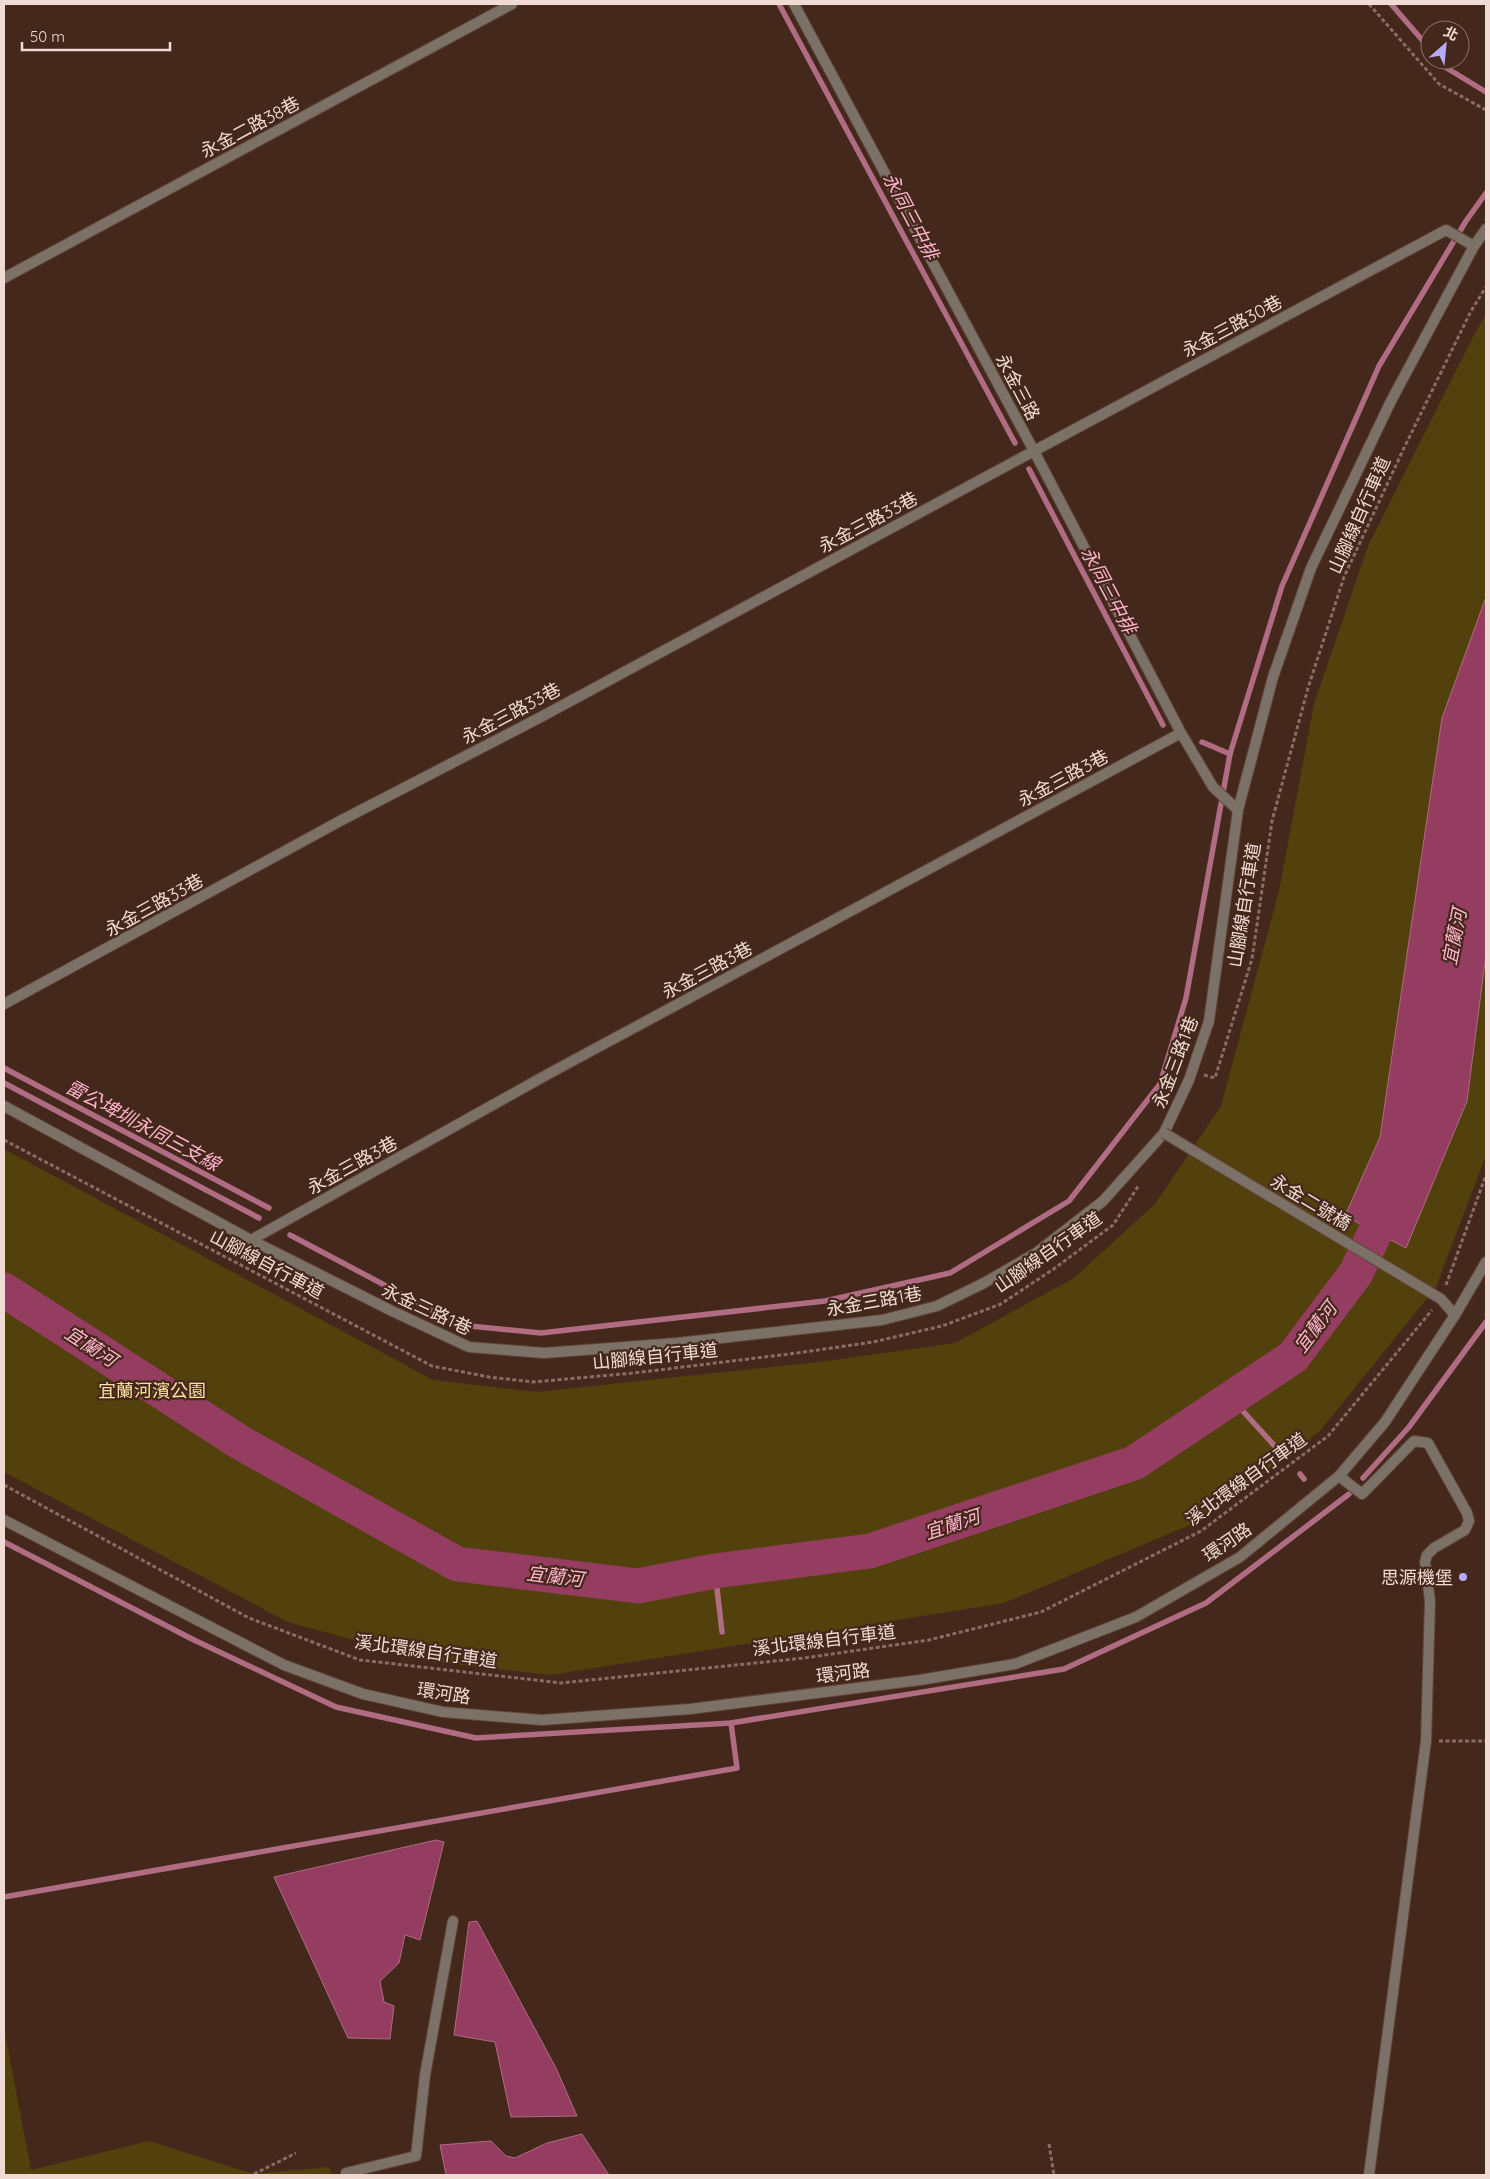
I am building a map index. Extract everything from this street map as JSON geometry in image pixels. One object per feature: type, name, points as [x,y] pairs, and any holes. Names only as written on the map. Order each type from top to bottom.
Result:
[{"type":"street","name":"永金二路38巷","points":[[4,278],[512,4]]},
{"type":"street","name":"永金三路","points":[[794,4],[1034,452],[1181,733],[1213,787],[1238,810]]},
{"type":"street","name":"永金三路1巷","points":[[4,1106],[251,1240],[469,1348],[544,1353],[677,1343],[882,1320],[937,1306],[984,1283],[1036,1253],[1103,1201],[1164,1132],[1189,1080],[1209,1021],[1238,810],[1272,677],[1311,568],[1392,401],[1474,246],[1486,229]]},
{"type":"street","name":"永金三路30巷","points":[[1034,452],[1446,230],[1474,246]]},
{"type":"street","name":"永金三路33巷","points":[[4,1004],[340,821],[547,713],[1034,452]]},
{"type":"street","name":"永金三路3巷","points":[[251,1240],[550,1072],[1181,733]]},
{"type":"street","name":"永金二號橋","points":[[1164,1132],[1441,1299],[1455,1315]]},
{"type":"street","name":"環河路","points":[[4,1520],[284,1665],[363,1694],[443,1712],[542,1720],[690,1710],[920,1680],[1015,1664],[1136,1617],[1240,1557],[1339,1476],[1385,1422],[1455,1315],[1486,1262]]},
{"type":"street","points":[[1339,1476],[1362,1494],[1414,1441],[1428,1443],[1469,1521],[1465,1530],[1434,1548],[1425,1562],[1430,1601],[1426,1741],[1369,2175]]},
{"type":"street","points":[[346,2175],[416,2156],[425,2075],[453,1921]]},
{"type":"path","points":[[1369,4],[1439,84],[1486,110]]},
{"type":"path","name":"山腳線自行車道","points":[[1199,1074],[1215,1078],[1252,959],[1272,821],[1308,688],[1344,577],[1471,311],[1486,287]]},
{"type":"path","name":"山腳線自行車道","points":[[4,1140],[432,1366],[489,1377],[533,1382],[634,1373],[797,1353],[873,1342],[942,1326],[1001,1304],[1055,1268],[1113,1225],[1145,1177]]},
{"type":"path","name":"溪北環線自行車道","points":[[4,1485],[249,1618],[360,1660],[561,1683],[804,1658],[929,1640],[1040,1612],[1201,1531],[1328,1436],[1441,1299],[1486,1175]]},
{"type":"path","points":[[1426,1741],[1486,1741]]},
{"type":"path","points":[[1049,2144],[1054,2175]]},
{"type":"path","points":[[252,2175],[296,2153]]},
{"type":"green space","name":"宜蘭河濱公園","points":[[1486,315],[1486,1155],[1436,1287],[1320,1431],[1202,1520],[1004,1603],[550,1675],[434,1662],[288,1622],[4,1472],[4,1149],[433,1380],[536,1392],[819,1362],[955,1343],[1074,1278],[1155,1204],[1221,1106],[1279,891],[1314,704],[1368,546],[1475,333]]},
{"type":"green space","points":[[4,2028],[31,2170],[149,2141],[254,2174],[329,2167],[332,2175],[4,2175]]},
{"type":"water","points":[[1486,597],[1486,954],[1467,1101],[1406,1248],[1345,1216],[1380,1137],[1442,718]]},
{"type":"water","points":[[436,1840],[444,1842],[420,1940],[405,1935],[399,1963],[380,1981],[384,2002],[394,2006],[390,2039],[348,2038],[274,1877]]},
{"type":"water","points":[[477,1921],[556,2068],[577,2116],[511,2117],[495,2042],[454,2035],[469,1922]]},
{"type":"water","points":[[582,2134],[609,2175],[446,2175],[440,2145],[491,2141],[506,2156],[515,2158],[547,2143]]},
{"type":"waterway","name":"永同三中排","points":[[779,4],[1015,443]]},
{"type":"waterway","points":[[1391,4],[1420,37]]},
{"type":"waterway","points":[[1450,70],[1486,92]]},
{"type":"waterway","points":[[290,1235],[460,1325],[541,1333],[825,1301],[950,1273],[1069,1201],[1160,1084],[1186,998],[1230,754],[1282,586],[1379,366],[1466,221],[1486,193]]},
{"type":"waterway","name":"永同三中排","points":[[1029,469],[1163,725]]},
{"type":"waterway","name":"永同三中排","points":[[1202,742],[1230,754]]},
{"type":"waterway","name":"雷公埤圳永同三支線","points":[[4,1068],[269,1208]]},
{"type":"waterway","points":[[4,1083],[259,1218]]},
{"type":"waterway","name":"宜蘭河","points":[[4,1290],[241,1443],[457,1564],[638,1586],[715,1571],[870,1551],[1134,1463],[1293,1357],[1356,1273],[1395,1189]]},
{"type":"waterway","points":[[1363,1478],[1409,1427],[1486,1322]]},
{"type":"waterway","points":[[1231,1398],[1282,1454]]},
{"type":"waterway","points":[[1300,1474],[1304,1479]]},
{"type":"waterway","points":[[4,1542],[194,1640],[336,1707],[476,1738],[731,1723],[1064,1669],[1206,1603],[1349,1494]]},
{"type":"waterway","points":[[715,1571],[722,1632]]},
{"type":"waterway","points":[[4,1897],[737,1768],[731,1723]]},
{"type":"place","name":"思源機堡","points":[[1463,1577]]}]
